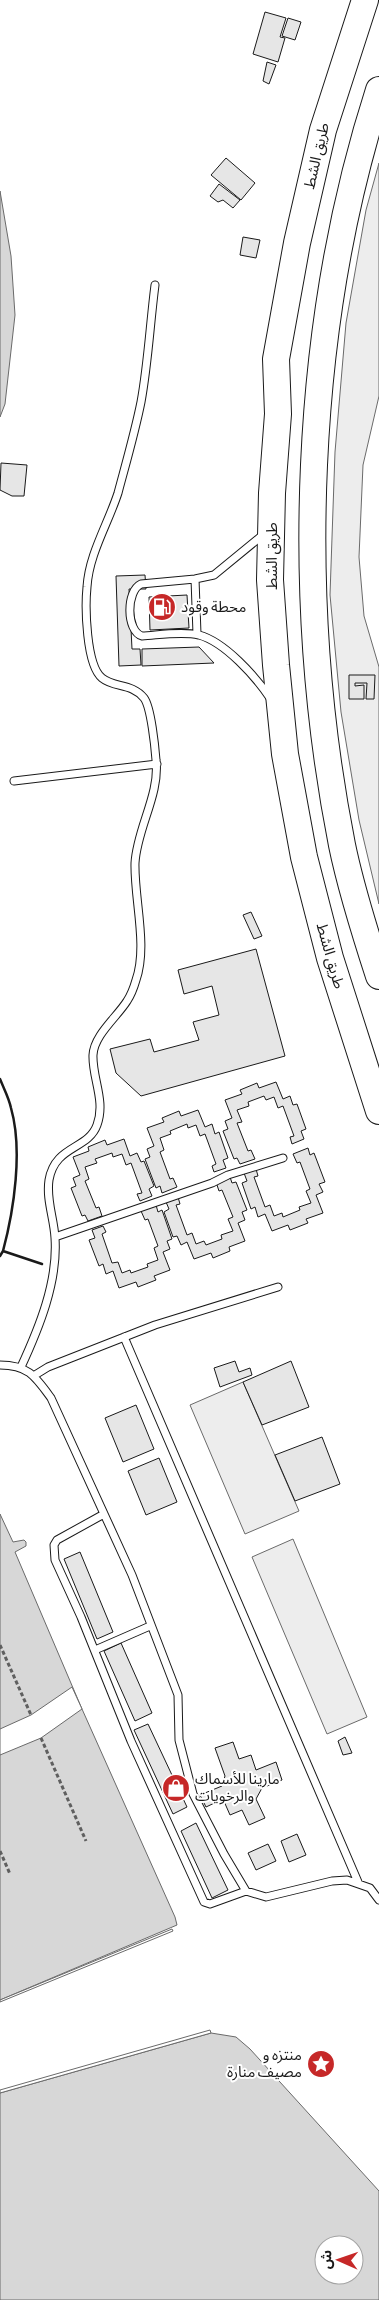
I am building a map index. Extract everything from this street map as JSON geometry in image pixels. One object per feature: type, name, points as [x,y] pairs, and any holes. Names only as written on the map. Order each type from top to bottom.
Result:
[{"type":"highway","name":"طريق الشط","points":[[364,0],[322,130],[297,243],[276,359],[278,414],[271,527],[270,580],[285,754],[306,866],[330,958],[379,1111]]},
{"type":"highway","points":[[379,90],[366,130],[338,247],[322,355],[313,481],[314,590],[322,706],[331,782],[343,848],[379,976]]},
{"type":"lane","points":[[21,1367],[42,1315],[55,1265],[55,1237],[48,1199],[49,1179],[56,1159],[92,1134],[98,1123],[100,1095],[92,1054],[100,1036],[128,999],[138,976],[140,950],[135,862],[140,832],[152,800],[157,764],[146,700],[134,689],[103,679],[95,668],[90,641],[87,585],[94,555],[117,494],[141,400],[155,285]]},
{"type":"lane","points":[[271,527],[221,571],[195,579],[141,584],[135,588],[131,598],[132,627],[138,635],[197,634],[212,641],[250,673],[281,716]]},
{"type":"lane","points":[[195,579],[197,634]]},
{"type":"lane","points":[[14,781],[157,764]]},
{"type":"lane","points":[[55,1237],[212,1183],[228,1175],[283,1158]]},
{"type":"lane","points":[[35,1375],[48,1367],[155,1325],[278,1287]]},
{"type":"lane","points":[[124,1337],[358,1882]]},
{"type":"lane","points":[[0,1365],[21,1367],[35,1375],[51,1398],[132,1575],[178,1695],[179,1740],[193,1794],[219,1845],[246,1891]]},
{"type":"lane","points":[[104,1514],[56,1540],[54,1560],[95,1650],[131,1741],[204,1902],[210,1904],[246,1891],[266,1897],[332,1881],[347,1880],[358,1882],[370,1888],[379,1900]]},
{"type":"lane","points":[[95,1650],[150,1626]]},
{"type":"path","points":[[0,1645],[31,1715]]},
{"type":"path","points":[[41,1738],[86,1841]]},
{"type":"path","points":[[0,1851],[10,1874]]},
{"type":"shaded area","points":[[379,163],[379,396],[363,465],[359,557],[364,616],[379,667],[379,904],[359,820],[341,712],[330,595],[335,452],[346,323],[366,210]]},
{"type":"shaded area","points":[[0,191],[11,256],[15,315],[5,404],[0,417]]},
{"type":"shaded area","points":[[243,1382],[299,1511],[245,1534],[190,1405]]},
{"type":"shaded area","points":[[0,1514],[13,1542],[24,1540],[26,1542],[26,1546],[15,1552],[177,1925],[0,2000]]},
{"type":"shaded area","points":[[293,1539],[367,1717],[327,1734],[252,1557]]},
{"type":"shaded area","points":[[211,2033],[236,2037],[250,2049],[379,2191],[379,2300],[0,2300],[0,2093]]},
{"type":"pier","points":[[72,1687],[82,1709],[41,1738],[0,1755],[0,1729],[31,1715]]},
{"type":"pier","points":[[172,1929],[173,1931],[0,2002],[0,2000]]},
{"type":"pier","points":[[210,2030],[211,2033],[0,2093],[0,2090]]},
{"type":"building","points":[[265,12],[286,18],[280,37],[285,38],[278,62],[253,54]]},
{"type":"building","points":[[288,18],[301,22],[295,40],[282,36]]},
{"type":"building","points":[[267,62],[276,65],[269,84],[263,81]]},
{"type":"building","points":[[226,158],[255,183],[241,200],[211,175]]},
{"type":"building","points":[[219,184],[240,200],[233,208],[223,200],[218,202],[210,196]]},
{"type":"building","points":[[243,237],[260,240],[256,258],[240,255]]},
{"type":"building","points":[[1,463],[27,465],[24,496],[12,496],[0,490]]},
{"type":"building","points":[[145,575],[146,589],[129,589],[132,649],[140,649],[141,665],[119,666],[116,576]]},
{"type":"building","points":[[187,595],[189,628],[150,630],[149,597]]},
{"type":"building","points":[[199,647],[214,663],[142,666],[142,649]]},
{"type":"building","points":[[349,675],[375,675],[374,699],[366,699],[367,683],[355,683],[355,686],[364,685],[364,699],[349,699]]},
{"type":"building","points":[[251,912],[262,936],[254,939],[243,915]]},
{"type":"building","points":[[256,949],[285,1056],[141,1096],[116,1073],[110,1049],[150,1039],[154,1052],[199,1040],[193,1022],[219,1015],[212,986],[184,994],[178,970]]},
{"type":"building","points":[[276,1082],[283,1099],[290,1096],[293,1105],[297,1104],[306,1129],[301,1131],[304,1139],[292,1144],[290,1137],[294,1136],[283,1106],[278,1108],[274,1097],[266,1100],[264,1096],[248,1102],[249,1106],[237,1110],[242,1122],[237,1123],[248,1151],[251,1150],[255,1159],[240,1164],[237,1158],[234,1159],[223,1131],[228,1129],[225,1121],[232,1118],[225,1100],[242,1094],[240,1090],[257,1083],[259,1088]]},
{"type":"building","points":[[198,1110],[205,1127],[212,1124],[215,1134],[219,1132],[228,1158],[223,1160],[226,1168],[214,1172],[212,1166],[216,1164],[205,1134],[200,1136],[196,1125],[188,1128],[187,1124],[170,1131],[171,1134],[160,1138],[164,1150],[160,1152],[170,1179],[173,1178],[177,1187],[162,1193],[160,1186],[156,1188],[145,1159],[150,1157],[147,1149],[154,1146],[147,1128],[164,1122],[162,1118],[179,1111],[181,1116]]},
{"type":"building","points":[[124,1139],[130,1156],[137,1153],[141,1162],[144,1161],[154,1186],[149,1189],[152,1196],[140,1201],[137,1194],[142,1193],[131,1163],[126,1165],[122,1154],[113,1157],[112,1153],[95,1159],[97,1163],[85,1167],[89,1179],[85,1181],[96,1208],[99,1207],[102,1216],[88,1221],[85,1215],[82,1216],[71,1188],[76,1186],[73,1178],[80,1175],[73,1157],[89,1151],[88,1147],[105,1140],[107,1145]]},
{"type":"building","points":[[308,1148],[310,1155],[314,1153],[325,1182],[319,1184],[323,1192],[316,1195],[323,1213],[306,1219],[308,1223],[290,1230],[288,1225],[272,1231],[265,1214],[258,1217],[255,1207],[251,1209],[242,1183],[247,1181],[244,1173],[256,1169],[258,1176],[254,1177],[265,1207],[270,1205],[274,1216],[282,1213],[283,1217],[300,1210],[299,1207],[311,1203],[306,1191],[310,1189],[300,1162],[297,1163],[293,1154]]},
{"type":"building","points":[[230,1177],[232,1183],[236,1182],[247,1210],[242,1212],[245,1220],[238,1223],[245,1241],[229,1247],[230,1251],[213,1258],[211,1253],[194,1259],[187,1242],[181,1245],[177,1236],[173,1237],[164,1212],[169,1209],[166,1202],[178,1197],[180,1204],[176,1205],[187,1235],[192,1233],[196,1244],[204,1241],[206,1245],[222,1239],[221,1235],[233,1231],[228,1219],[233,1217],[222,1190],[219,1191],[216,1182]]},
{"type":"building","points":[[156,1205],[158,1212],[162,1210],[172,1239],[167,1241],[170,1249],[163,1252],[170,1270],[154,1276],[156,1280],[138,1287],[136,1282],[119,1288],[113,1271],[106,1274],[103,1264],[99,1266],[89,1240],[95,1238],[92,1230],[103,1226],[106,1232],[102,1234],[112,1263],[118,1262],[122,1273],[130,1270],[131,1273],[148,1267],[147,1264],[158,1260],[154,1248],[158,1246],[148,1219],[145,1220],[141,1211]]},
{"type":"building","points":[[235,1361],[239,1372],[250,1368],[252,1375],[220,1387],[214,1368]]},
{"type":"building","points":[[291,1361],[309,1407],[262,1425],[243,1382]]},
{"type":"building","points":[[136,1405],[154,1449],[123,1462],[105,1418]]},
{"type":"building","points":[[322,1437],[340,1484],[295,1501],[275,1455]]},
{"type":"building","points":[[159,1458],[177,1502],[146,1515],[128,1471]]},
{"type":"building","points":[[80,1552],[113,1632],[97,1639],[64,1559]]},
{"type":"building","points":[[121,1643],[152,1713],[135,1721],[104,1651]]},
{"type":"building","points":[[148,1724],[187,1807],[173,1814],[134,1730]]},
{"type":"building","points":[[345,1737],[352,1753],[343,1755],[338,1741]]},
{"type":"building","points":[[233,1742],[239,1759],[251,1755],[256,1770],[276,1762],[282,1780],[262,1788],[256,1799],[265,1818],[249,1825],[242,1810],[230,1815],[223,1799],[206,1807],[200,1795],[222,1786],[225,1776],[215,1748]]},
{"type":"building","points":[[196,1823],[228,1890],[212,1898],[181,1831]]},
{"type":"building","points":[[297,1834],[306,1855],[289,1862],[281,1841]]},
{"type":"building","points":[[268,1844],[276,1861],[256,1870],[248,1853]]},
{"type":"wall","points":[[0,1079],[8,1097],[15,1125],[17,1161],[14,1199],[3,1251],[42,1264]]},
{"type":"wall","points":[[0,1256],[3,1251]]},
{"type":"place","name":"محطة وقود","points":[[162,607]]},
{"type":"place","name":"مارينا للأسماك والرخويات","points":[[176,1788]]},
{"type":"place","name":"منتزه و مصيف منارة","points":[[321,2064]]}]
